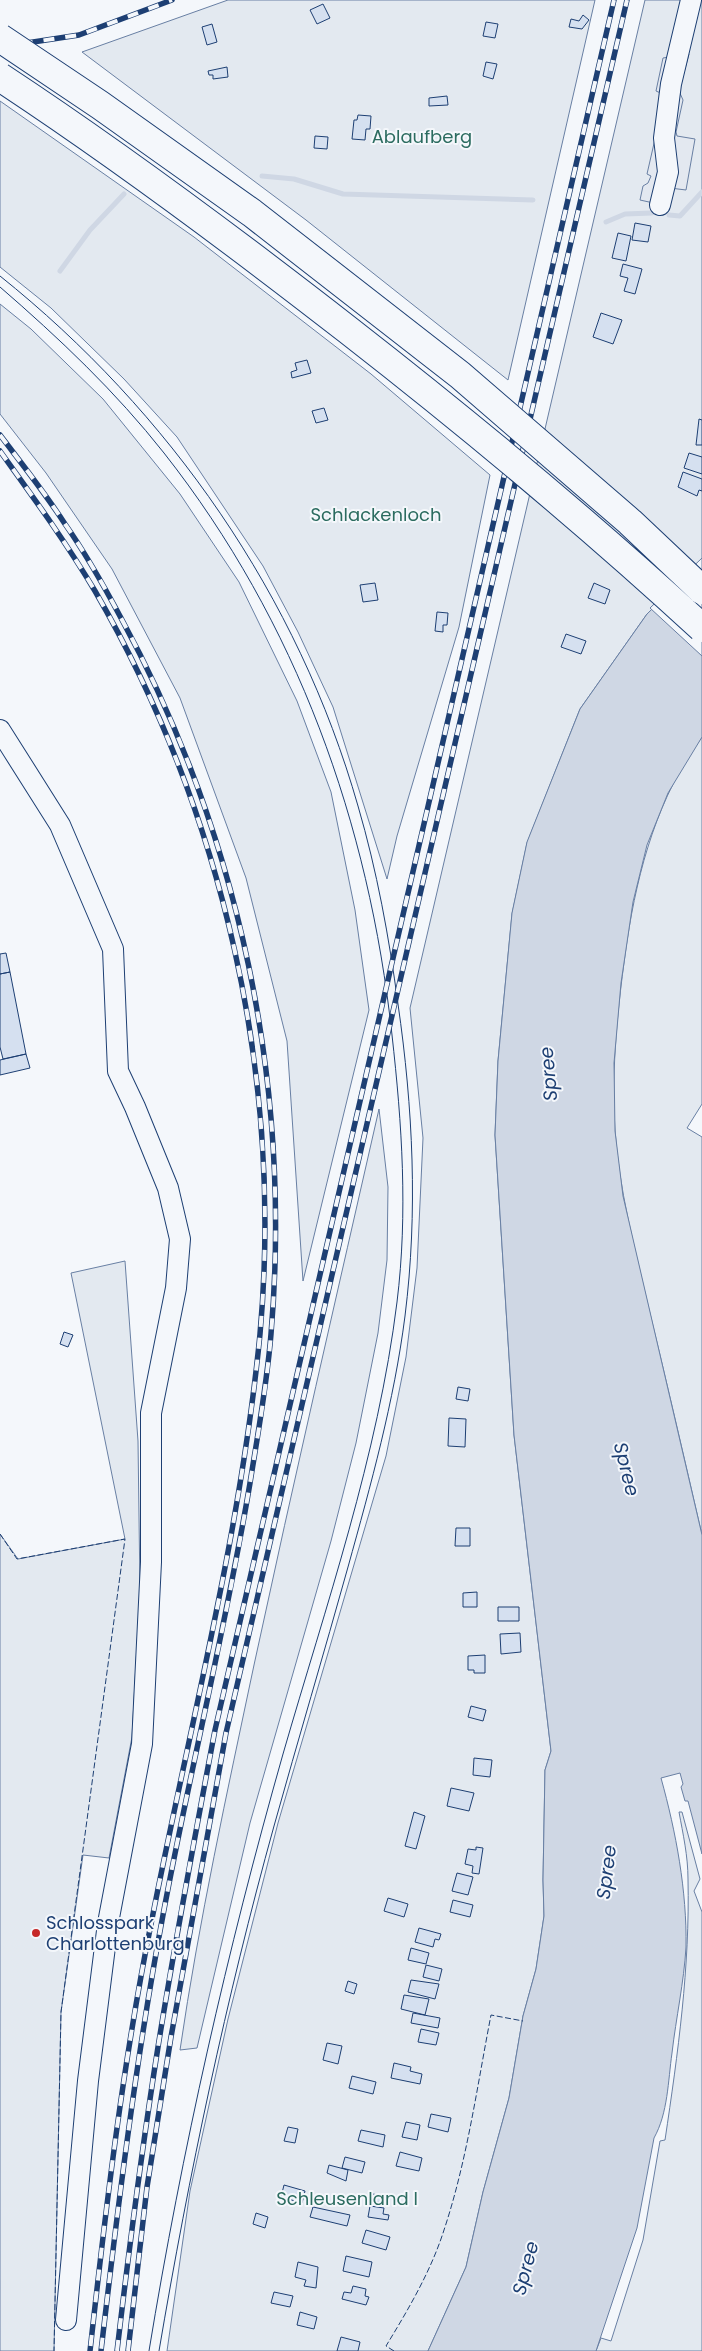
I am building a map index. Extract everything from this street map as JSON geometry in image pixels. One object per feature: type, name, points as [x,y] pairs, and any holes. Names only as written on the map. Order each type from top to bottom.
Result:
[{"type":"highway","points":[[0,38],[108,110],[252,212],[460,375],[630,522],[702,590]]},
{"type":"highway","points":[[0,76],[80,130],[232,239],[437,399],[613,546],[702,628]]},
{"type":"lane","points":[[660,205],[668,172],[664,138],[672,84],[691,0]]},
{"type":"lane","points":[[0,730],[60,825],[114,949],[118,1071],[168,1188],[180,1239],[176,1288],[151,1413],[151,1562],[142,1744],[108,1923],[88,2081],[66,2320]]},
{"type":"green space","name":"Ablaufberg","points":[[228,0],[595,0],[508,380],[306,220],[82,52]]},
{"type":"green space","name":"Schleusenland I","points":[[645,0],[702,0],[702,560],[647,614],[580,709],[527,843],[512,914],[498,1061],[495,1135],[514,1435],[551,1751],[545,1770],[544,1916],[536,1969],[523,2016],[509,2098],[483,2192],[466,2267],[428,2351],[167,2351],[190,2191],[228,2019],[278,1823],[386,1456],[406,1357],[417,1268],[423,1138],[410,1008]]},
{"type":"green space","name":"Schlackenloch","points":[[0,101],[194,237],[371,374],[490,475],[459,627],[397,836],[387,879],[333,707],[298,632],[263,566],[177,437],[124,379],[51,308],[0,267]]},
{"type":"green space","points":[[0,304],[31,329],[103,399],[180,494],[239,582],[297,701],[331,792],[355,910],[369,1010],[303,1281],[287,1041],[246,878],[180,698],[112,569],[46,473],[0,414]]},
{"type":"green space","points":[[702,737],[702,1104],[687,1128],[702,1137],[702,1535],[623,1195],[615,1130],[614,1083],[618,1012],[627,941],[637,887],[652,834],[662,808],[673,784]]},
{"type":"green space","points":[[379,1109],[388,1187],[387,1260],[378,1333],[356,1443],[331,1541],[250,1823],[197,2048],[180,2050],[205,1905],[244,1713]]},
{"type":"green space","name":"Schlosspark Charlottenburg","points":[[125,1261],[138,1441],[140,1591],[132,1737],[109,1858],[83,1855],[61,2012],[54,2351],[0,2351],[0,1534],[18,1559],[125,1539],[71,1273]]},
{"type":"green space","points":[[679,1812],[682,1812],[700,1879],[694,1891],[702,1912],[702,2351],[596,2351],[601,2338],[611,2341],[643,2240],[660,2141],[665,2140],[679,2042],[687,1945],[688,1870]]},
{"type":"shaded area","points":[[689,54],[679,91],[683,100],[676,132],[677,136],[695,139],[686,190],[670,188],[667,206],[640,200],[643,186],[648,183],[651,176],[647,174],[665,95],[656,91],[663,58]]},
{"type":"water","name":"Spree","points":[[702,560],[702,737],[668,793],[647,845],[633,902],[621,983],[614,1063],[615,1131],[623,1196],[702,1535],[702,1854],[688,1801],[685,1801],[681,1787],[683,1784],[680,1773],[661,1778],[680,1862],[686,1926],[684,1973],[667,2097],[659,2128],[654,2138],[637,2228],[596,2351],[428,2351],[466,2267],[483,2192],[509,2098],[523,2016],[536,1969],[544,1916],[545,1770],[551,1751],[514,1435],[495,1135],[498,1061],[512,913],[527,842],[580,709],[647,614]]},
{"type":"pier","points":[[702,558],[702,656],[650,608]]},
{"type":"building","points":[[323,4],[330,18],[317,24],[310,10]]},
{"type":"building","points":[[583,15],[589,20],[582,29],[569,27],[571,19],[579,21]]},
{"type":"building","points":[[486,22],[498,24],[495,38],[483,36]]},
{"type":"building","points":[[212,24],[217,42],[207,45],[202,27]]},
{"type":"building","points":[[486,62],[497,64],[493,79],[483,76]]},
{"type":"building","points":[[227,67],[228,77],[213,79],[213,75],[209,75],[208,71]]},
{"type":"building","points":[[447,96],[448,105],[429,106],[429,98]]},
{"type":"building","points":[[358,115],[371,116],[370,129],[366,129],[365,140],[352,139],[354,120],[357,120]]},
{"type":"building","points":[[315,136],[328,137],[327,149],[314,148]]},
{"type":"building","points":[[635,223],[651,226],[648,242],[632,240]]},
{"type":"building","points":[[618,233],[631,236],[626,261],[612,258]]},
{"type":"building","points":[[623,264],[642,269],[635,294],[624,291],[628,278],[620,276]]},
{"type":"building","points":[[601,313],[622,320],[613,344],[593,337]]},
{"type":"building","points":[[307,360],[311,373],[292,378],[291,372],[297,370],[295,363]]},
{"type":"building","points":[[324,408],[328,420],[316,423],[312,411]]},
{"type":"building","points":[[699,419],[702,420],[702,445],[696,445]]},
{"type":"building","points":[[689,453],[702,457],[702,474],[684,468]]},
{"type":"building","points":[[683,472],[702,479],[702,491],[699,490],[697,496],[678,487]]},
{"type":"building","points":[[375,583],[378,600],[363,602],[360,585]]},
{"type":"building","points":[[594,583],[610,590],[605,604],[588,598]]},
{"type":"building","points":[[437,612],[448,613],[447,625],[443,625],[443,632],[435,631]]},
{"type":"building","points":[[566,634],[586,641],[581,654],[561,647]]},
{"type":"building","points":[[6,953],[10,972],[0,974],[0,954]]},
{"type":"building","points":[[10,972],[26,1054],[3,1059],[0,1047],[0,974]]},
{"type":"building","points":[[26,1054],[30,1068],[0,1075],[0,1060]]},
{"type":"building","points":[[64,1332],[73,1335],[68,1347],[60,1344]]},
{"type":"building","points":[[458,1387],[470,1389],[468,1401],[456,1399]]},
{"type":"building","points":[[449,1418],[466,1419],[465,1447],[448,1446]]},
{"type":"building","points":[[456,1528],[470,1528],[470,1546],[455,1546]]},
{"type":"building","points":[[477,1592],[477,1607],[463,1607],[463,1593]]},
{"type":"building","points":[[498,1607],[519,1607],[519,1621],[498,1621]]},
{"type":"building","points":[[520,1633],[521,1652],[501,1654],[500,1634]]},
{"type":"building","points":[[485,1655],[485,1673],[474,1673],[474,1670],[468,1670],[468,1656]]},
{"type":"building","points":[[471,1706],[486,1710],[483,1721],[468,1717]]},
{"type":"building","points":[[474,1758],[492,1760],[490,1777],[473,1775]]},
{"type":"building","points":[[451,1788],[474,1793],[469,1811],[447,1806]]},
{"type":"building","points":[[414,1812],[425,1816],[416,1849],[405,1846]]},
{"type":"building","points":[[476,1847],[483,1848],[479,1874],[472,1873],[473,1866],[465,1864],[468,1849],[476,1850]]},
{"type":"building","points":[[457,1873],[473,1877],[468,1895],[452,1891]]},
{"type":"building","points":[[388,1898],[408,1904],[404,1917],[384,1911]]},
{"type":"building","points":[[453,1900],[473,1905],[470,1917],[450,1912]]},
{"type":"building","points":[[419,1928],[441,1934],[439,1940],[435,1939],[433,1947],[415,1942]]},
{"type":"building","points":[[411,1948],[429,1953],[426,1964],[408,1960]]},
{"type":"building","points":[[426,1965],[442,1969],[439,1981],[423,1977]]},
{"type":"building","points":[[411,1980],[439,1984],[435,1999],[408,1992]]},
{"type":"building","points":[[348,1981],[357,1984],[354,1994],[345,1991]]},
{"type":"building","points":[[404,1995],[429,1999],[425,2015],[401,2009]]},
{"type":"building","points":[[413,2013],[440,2018],[438,2028],[411,2023]]},
{"type":"building","points":[[421,2029],[439,2033],[436,2045],[418,2042]]},
{"type":"building","points":[[327,2043],[342,2046],[338,2064],[323,2060]]},
{"type":"building","points":[[394,2063],[411,2067],[410,2071],[422,2074],[420,2084],[391,2078]]},
{"type":"building","points":[[352,2076],[376,2082],[373,2094],[349,2088]]},
{"type":"building","points":[[431,2114],[451,2118],[448,2132],[428,2127]]},
{"type":"building","points":[[406,2122],[420,2125],[417,2140],[402,2137]]},
{"type":"building","points":[[288,2127],[298,2129],[295,2143],[284,2141]]},
{"type":"building","points":[[361,2130],[385,2135],[383,2147],[358,2141]]},
{"type":"building","points":[[400,2152],[422,2158],[419,2171],[396,2166]]},
{"type":"building","points":[[345,2157],[365,2162],[362,2173],[342,2168]]},
{"type":"building","points":[[329,2165],[348,2170],[346,2181],[327,2173]]},
{"type":"building","points":[[284,2185],[305,2191],[302,2203],[281,2197]]},
{"type":"building","points":[[373,2194],[387,2197],[386,2204],[372,2201]]},
{"type":"building","points":[[370,2206],[384,2208],[383,2214],[389,2215],[388,2220],[368,2217]]},
{"type":"building","points":[[313,2207],[350,2215],[347,2226],[310,2217]]},
{"type":"building","points":[[256,2213],[268,2217],[265,2228],[253,2224]]},
{"type":"building","points":[[366,2230],[390,2237],[386,2250],[362,2243]]},
{"type":"building","points":[[346,2256],[372,2262],[369,2277],[343,2271]]},
{"type":"building","points":[[298,2262],[318,2267],[316,2288],[304,2286],[306,2280],[295,2277]]},
{"type":"building","points":[[353,2286],[366,2289],[365,2296],[369,2297],[366,2305],[342,2299],[344,2292],[351,2293]]},
{"type":"building","points":[[274,2292],[293,2296],[290,2307],[271,2303]]},
{"type":"building","points":[[300,2312],[317,2317],[314,2329],[297,2325]]},
{"type":"building","points":[[341,2337],[360,2342],[358,2351],[337,2351]]},
{"type":"waterway","points":[[262,176],[294,179],[343,194],[533,200]]},
{"type":"waterway","points":[[669,215],[680,216],[702,192]]},
{"type":"waterway","points":[[60,271],[90,230],[124,194]]},
{"type":"waterway","points":[[606,222],[625,214],[652,213]]},
{"type":"tram line","points":[[0,276],[62,329],[119,387],[172,448],[220,513],[263,582],[301,654],[332,729],[358,806],[371,855],[391,954],[403,1043],[410,1121],[412,1238],[405,1316],[395,1380],[365,1505],[274,1826],[224,2021],[196,2153],[159,2351]]},
{"type":"tram line","points":[[0,287],[86,366],[146,430],[211,518],[252,585],[289,656],[319,728],[345,802],[365,878],[381,956],[399,1102],[403,1202],[400,1269],[388,1360],[377,1417],[349,1530],[283,1754],[243,1902],[191,2126],[149,2351]]},
{"type":"railway","points":[[0,47],[79,35],[172,0]]},
{"type":"railway","points":[[117,2351],[158,2047],[215,1730],[614,0]]},
{"type":"railway","points":[[128,2351],[147,2187],[171,2037],[226,1733],[627,0]]},
{"type":"railway","points":[[0,435],[57,512],[101,582],[162,701],[198,787],[226,875],[248,965],[264,1056],[273,1148],[275,1241],[271,1334],[265,1390],[240,1537],[153,1969],[128,2132],[101,2351]]},
{"type":"railway","points":[[0,451],[61,537],[95,591],[140,676],[178,765],[210,856],[234,950],[252,1045],[262,1141],[265,1237],[260,1334],[251,1408],[240,1481],[213,1628],[152,1919],[132,2026],[109,2188],[90,2351]]},
{"type":"fence","points":[[0,1534],[17,1559],[125,1539],[61,2012],[54,2351]]},
{"type":"fence","points":[[394,2351],[386,2346],[426,2275],[439,2245],[452,2204],[471,2124],[491,2015],[523,2021]]},
{"type":"place","name":"Schlosspark Charlottenburg","points":[[36,1933]]}]
